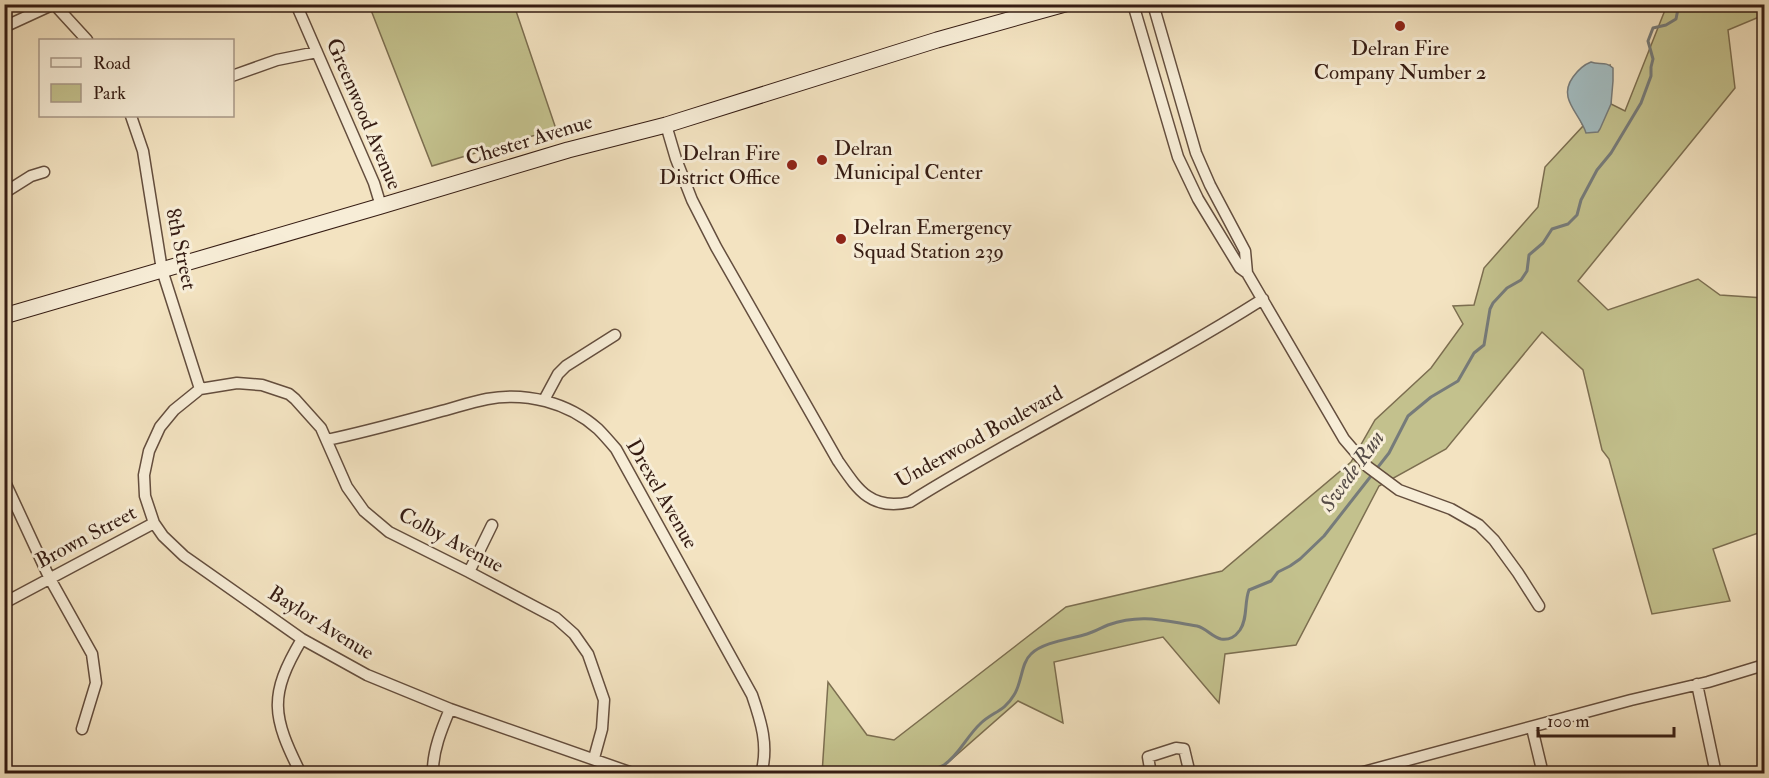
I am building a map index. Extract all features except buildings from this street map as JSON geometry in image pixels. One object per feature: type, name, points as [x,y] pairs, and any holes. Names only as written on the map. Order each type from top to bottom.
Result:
[{"type":"street","points":[[4,27],[54,4],[86,39]]},
{"type":"street","name":"Greenwood Avenue","points":[[296,4],[374,183],[381,206]]},
{"type":"street","name":"Chester Avenue","points":[[4,316],[568,150],[666,125],[937,40],[1065,4]]},
{"type":"street","points":[[1133,4],[1178,157],[1198,199],[1240,268],[1247,273],[1263,299],[1344,439],[1368,467],[1399,490],[1452,508],[1479,525],[1494,540],[1539,606]]},
{"type":"street","points":[[1153,4],[1196,153],[1245,251],[1247,273]]},
{"type":"street","points":[[234,75],[277,60],[317,52]]},
{"type":"street","name":"8th Street","points":[[131,117],[143,151],[162,270],[200,389]]},
{"type":"street","name":"Underwood Boulevard","points":[[666,125],[676,159],[706,228],[838,461],[862,494],[885,505],[910,502],[985,456],[1222,325],[1263,299]]},
{"type":"street","points":[[4,193],[31,176],[44,172]]},
{"type":"street","points":[[544,400],[558,374],[566,366],[615,335]]},
{"type":"street","name":"Colby Avenue","points":[[200,389],[237,383],[262,385],[289,394],[321,428],[347,487],[364,511],[389,532],[556,618],[574,634],[588,654],[604,700],[602,729],[594,758]]},
{"type":"street","name":"Baylor Avenue","points":[[200,389],[174,410],[160,427],[149,451],[144,475],[145,496],[154,523],[163,536],[184,556],[302,639],[367,675],[450,709],[635,774]]},
{"type":"street","name":"Drexel Avenue","points":[[327,440],[487,399],[515,397],[544,400],[585,419],[616,449],[752,695],[762,724],[764,746],[762,774]]},
{"type":"street","points":[[4,480],[50,577],[92,654],[96,683],[82,729]]},
{"type":"street","name":"Brown Street","points":[[4,603],[154,523]]},
{"type":"street","points":[[470,572],[492,525]]},
{"type":"street","points":[[302,639],[288,662],[277,703],[278,717],[302,774]]},
{"type":"street","points":[[1363,773],[1434,752],[1764,665]]},
{"type":"street","points":[[1697,684],[1716,774]]},
{"type":"street","points":[[433,774],[440,734],[450,709]]},
{"type":"street","points":[[1532,728],[1543,774]]},
{"type":"street","points":[[1151,774],[1148,757],[1176,748],[1184,749],[1190,774]]},
{"type":"green space","points":[[369,5],[514,5],[556,129],[432,166]]},
{"type":"green space","points":[[1667,5],[1764,5],[1764,15],[1728,30],[1735,88],[1578,281],[1608,310],[1698,279],[1720,295],[1764,298],[1764,531],[1713,549],[1730,601],[1652,614],[1609,459],[1602,450],[1583,370],[1542,332],[1446,449],[1379,486],[1296,645],[1225,654],[1219,703],[1163,637],[1054,662],[1063,723],[1018,701],[936,773],[822,774],[828,682],[867,735],[894,740],[1066,607],[1222,571],[1351,462],[1375,420],[1431,368],[1463,324],[1453,306],[1474,305],[1484,268],[1538,207],[1545,167],[1583,126],[1568,91],[1610,65],[1611,104],[1625,111]]},
{"type":"water","points":[[1591,62],[1613,68],[1613,81],[1611,104],[1600,129],[1598,132],[1586,133],[1571,106],[1567,92],[1575,74]]},
{"type":"waterway","name":"Swede Run","points":[[914,774],[944,765],[984,720],[1010,701],[1017,690],[1028,658],[1036,650],[1058,641],[1132,619],[1153,619],[1197,626],[1221,639],[1230,638],[1240,630],[1244,621],[1249,590],[1271,581],[1278,572],[1300,559],[1324,536],[1389,453],[1408,416],[1431,397],[1458,381],[1474,353],[1484,345],[1493,303],[1507,288],[1521,280],[1527,271],[1529,255],[1543,243],[1552,229],[1568,224],[1577,215],[1581,200],[1597,170],[1611,153],[1641,103],[1651,76],[1653,59],[1648,41],[1653,28],[1666,25],[1676,19],[1679,4]]},
{"type":"place","name":"Delran Fire Company Number 2","points":[[1400,26]]},
{"type":"place","name":"Delran Municipal Center","points":[[822,160]]},
{"type":"place","name":"Delran Fire District Office","points":[[792,165]]},
{"type":"place","name":"Delran Emergency Squad Station 239","points":[[841,239]]}]
